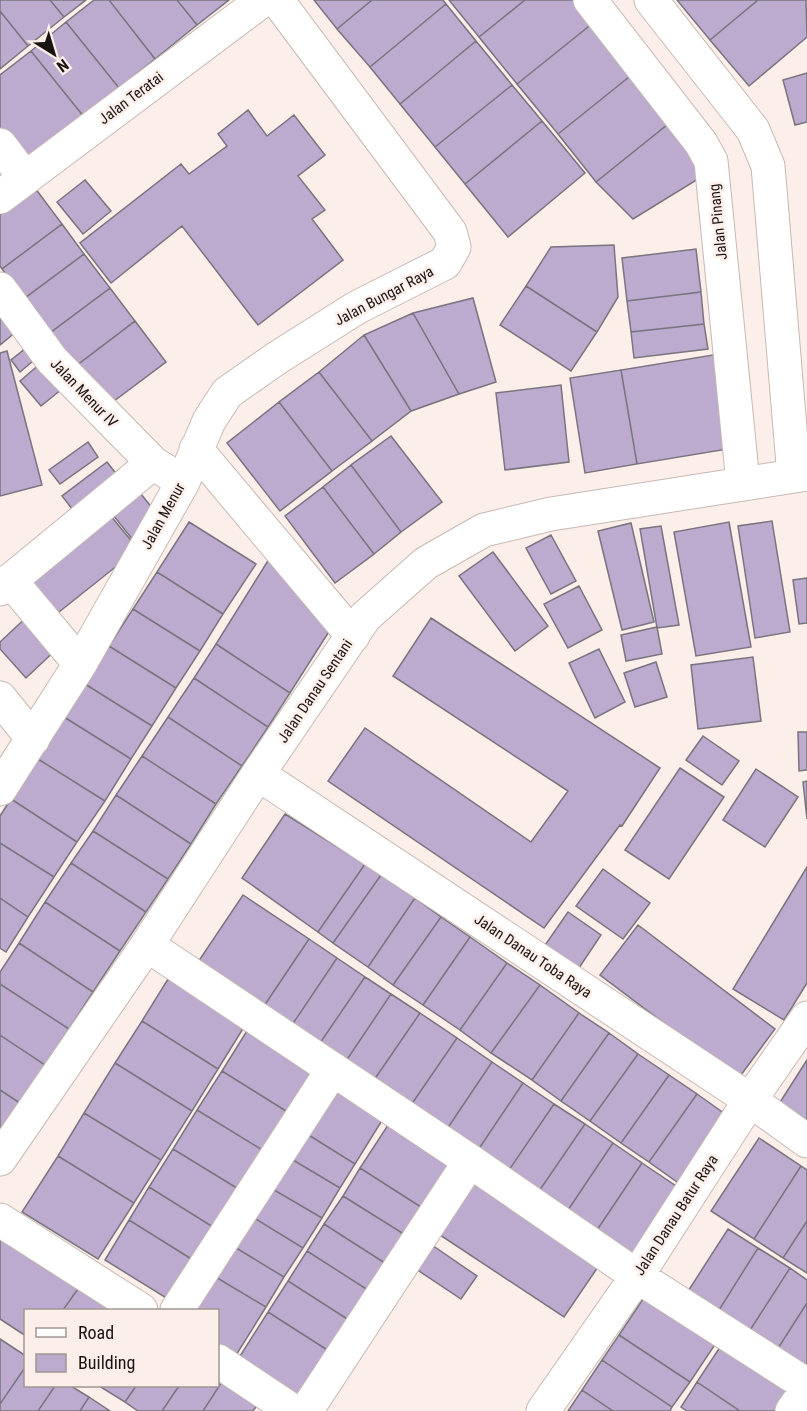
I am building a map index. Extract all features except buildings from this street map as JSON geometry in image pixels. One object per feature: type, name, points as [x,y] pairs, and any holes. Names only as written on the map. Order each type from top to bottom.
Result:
[{"type":"street","name":"Jalan Teratai","points":[[12,188],[263,0]]},
{"type":"street","name":"Jalan Bungar Raya","points":[[196,449],[209,421],[227,393],[356,308],[445,263],[454,247],[450,232],[277,0]]},
{"type":"street","name":"Jalan Pinang","points":[[590,0],[701,143],[711,161],[743,483]]},
{"type":"street","points":[[651,0],[753,130],[768,166],[801,475]]},
{"type":"street","points":[[0,145],[12,188]]},
{"type":"street","name":"Jalan Menur IV","points":[[0,289],[52,360],[153,463],[183,482]]},
{"type":"street","points":[[196,449],[353,636]]},
{"type":"street","name":"Jalan Menur","points":[[0,789],[80,664],[183,482],[196,449]]},
{"type":"street","points":[[80,664],[5,584],[153,463]]},
{"type":"street","name":"Jalan Danau Sentani","points":[[0,1160],[147,945],[258,774],[365,617],[426,563],[484,530],[551,514],[801,475]]},
{"type":"street","points":[[0,698],[33,739]]},
{"type":"street","name":"Jalan Danau Toba Raya","points":[[258,774],[750,1100],[807,1141]]},
{"type":"street","points":[[147,945],[807,1388],[792,1411]]},
{"type":"street","name":"Jalan Danau Batur Raya","points":[[543,1411],[637,1276],[750,1100],[807,1018]]},
{"type":"street","points":[[178,1309],[333,1069]]},
{"type":"street","points":[[306,1411],[471,1161]]},
{"type":"street","points":[[0,1220],[138,1309]]},
{"type":"street","points":[[219,1362],[293,1411]]}]
